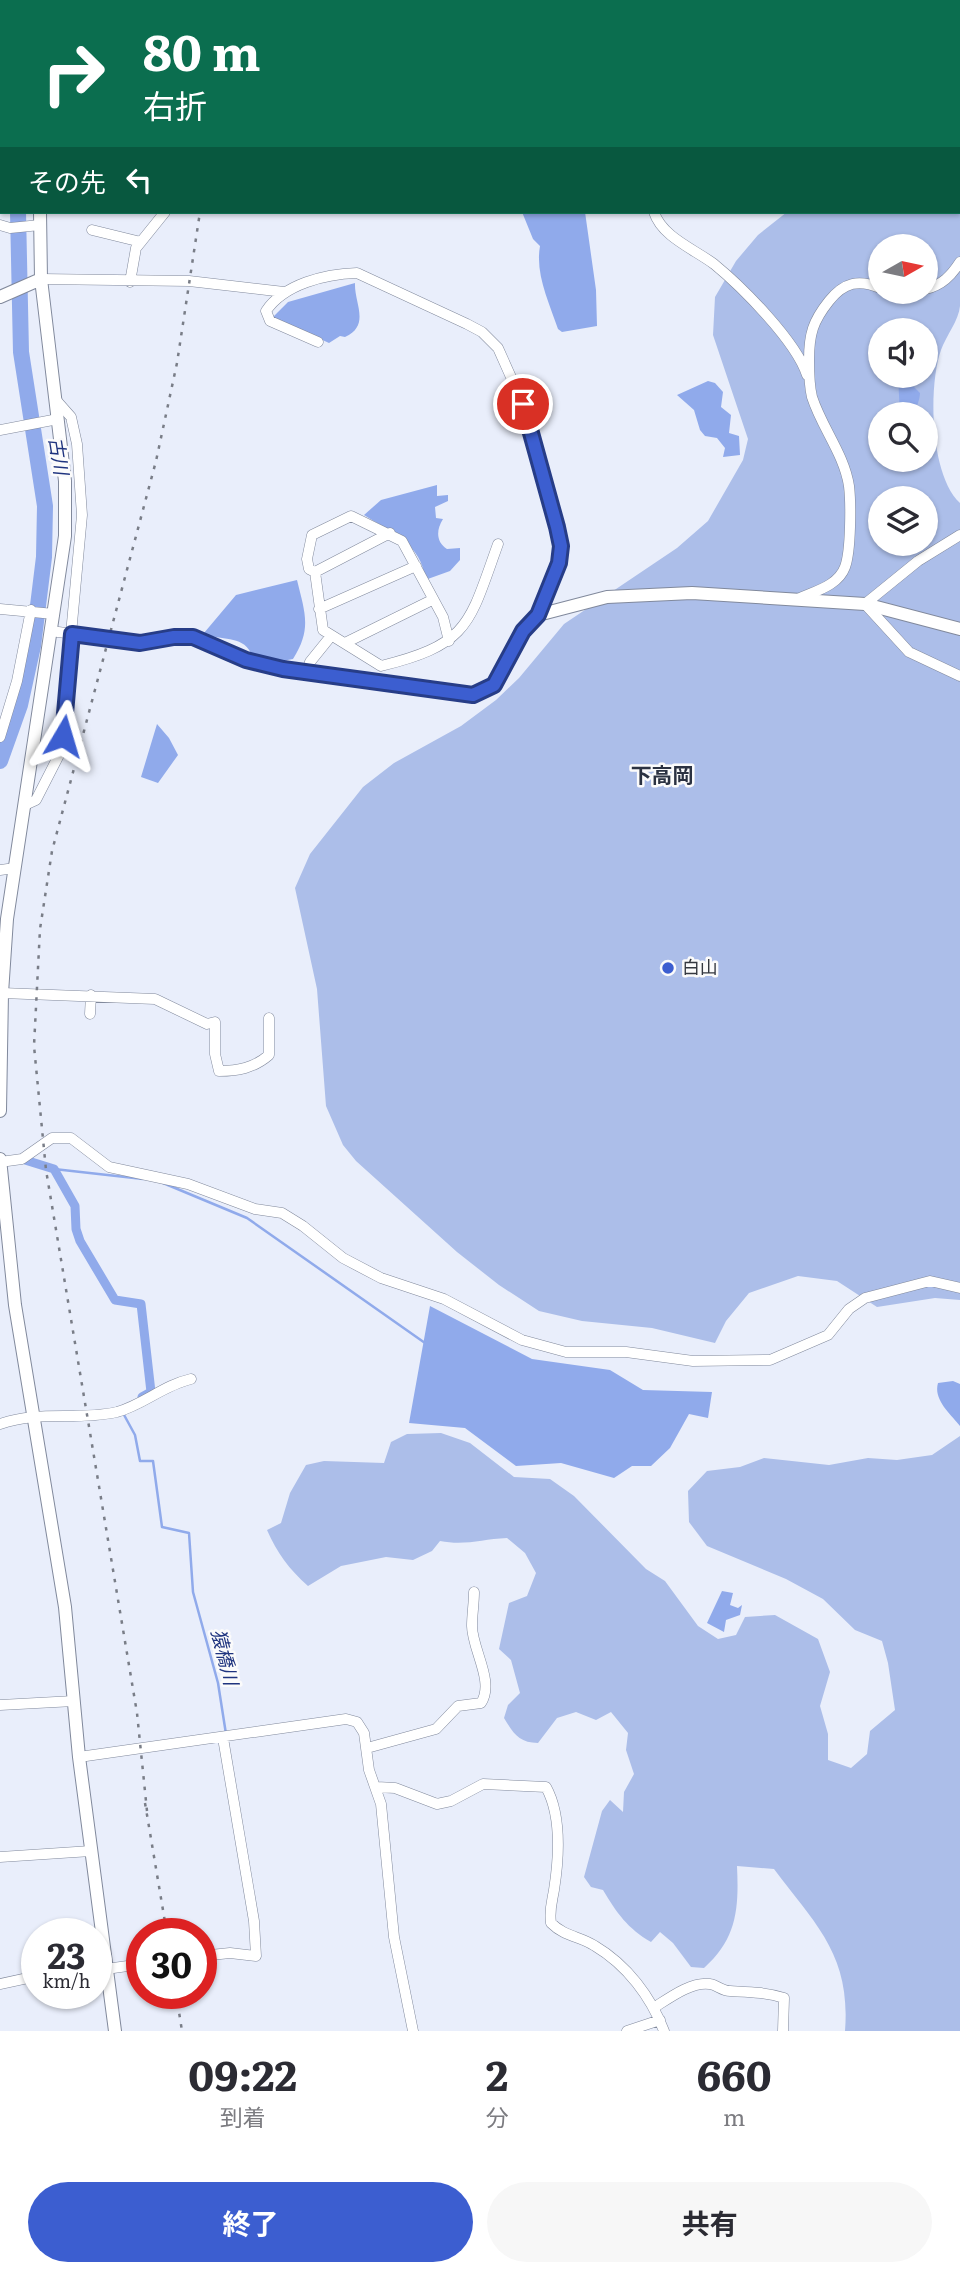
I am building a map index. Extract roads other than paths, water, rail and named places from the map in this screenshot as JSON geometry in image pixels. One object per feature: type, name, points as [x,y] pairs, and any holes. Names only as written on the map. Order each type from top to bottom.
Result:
[{"type":"street","points":[[0,1111],[4,919],[25,805],[66,509],[41,279],[40,214]]},
{"type":"street","points":[[130,282],[136,248],[163,214]]},
{"type":"street","points":[[655,214],[666,231],[714,264],[790,343],[803,364],[849,487],[845,567],[836,582],[798,600]]},
{"type":"street","points":[[5,226],[40,225]]},
{"type":"street","points":[[92,230],[141,242]]},
{"type":"street","points":[[938,285],[952,275],[960,262]]},
{"type":"street","points":[[51,631],[140,643],[174,637],[193,637],[246,660],[283,669],[307,670],[461,693],[485,692],[494,685],[523,631],[538,615],[553,584],[561,546],[523,404],[492,341],[467,324],[356,273],[338,274],[284,292],[274,299],[266,311],[267,317],[318,342]]},
{"type":"street","points":[[6,294],[41,279],[189,281],[284,292]]},
{"type":"street","points":[[809,383],[809,334],[813,322],[832,298],[851,283],[868,284]]},
{"type":"street","points":[[25,805],[36,800],[60,754],[72,634],[82,489],[71,418],[55,400]]},
{"type":"street","points":[[0,430],[58,419]]},
{"type":"street","points":[[315,572],[309,569],[307,559],[312,535],[351,516],[390,533],[402,541],[416,566],[443,617],[449,641]]},
{"type":"street","points":[[315,572],[390,533]]},
{"type":"street","points":[[865,604],[918,561],[960,535]]},
{"type":"street","points":[[315,572],[323,631],[347,642],[381,666],[422,654],[449,641],[470,620],[498,544]]},
{"type":"street","points":[[319,609],[416,566]]},
{"type":"street","points":[[538,615],[607,597],[692,593],[865,604],[960,629]]},
{"type":"street","points":[[347,642],[432,600]]},
{"type":"street","points":[[865,604],[909,652],[960,676]]},
{"type":"street","points":[[0,609],[50,613]]},
{"type":"street","points":[[0,737],[17,681],[32,610]]},
{"type":"street","points":[[307,670],[310,662],[331,636]]},
{"type":"street","points":[[0,870],[15,868]]},
{"type":"street","points":[[2,993],[155,999],[207,1024],[215,1021],[215,1054],[219,1071],[259,1064],[269,1055],[269,1018]]},
{"type":"street","points":[[90,1014],[91,995]]},
{"type":"street","points":[[98,1918],[56,1545],[31,1415],[0,1161],[22,1159],[52,1138],[71,1138],[109,1167],[188,1184],[256,1209],[282,1213],[343,1258],[381,1278],[444,1298],[522,1340],[566,1352],[626,1352],[693,1361],[770,1360],[828,1335],[849,1309],[865,1298],[930,1280],[960,1288]]},
{"type":"street","points":[[0,1424],[31,1415],[85,1416],[121,1410],[191,1379]]},
{"type":"street","points":[[367,1748],[436,1729],[458,1706],[481,1703],[485,1697],[484,1680],[472,1627],[474,1592]]},
{"type":"street","points":[[0,1705],[74,1700]]},
{"type":"street","points":[[79,1757],[345,1719],[357,1722],[365,1733],[369,1770],[382,1804],[394,1937],[413,2031]]},
{"type":"street","points":[[217,1954],[256,1956],[254,1921],[225,1737]]},
{"type":"street","points":[[377,1787],[396,1788],[437,1804],[451,1801],[483,1784],[546,1787],[552,1798],[557,1821],[556,1867],[549,1911],[551,1923],[573,1939],[597,1947],[628,1973],[656,2007],[664,2031]]},
{"type":"street","points":[[0,1857],[91,1852]]},
{"type":"street","points":[[0,1984],[21,1979]]},
{"type":"street","points":[[656,2007],[672,1995],[701,1984],[710,1984],[723,1991],[768,1993],[784,1998],[783,2031]]},
{"type":"street","points":[[110,2009],[115,2031]]},
{"type":"street","points":[[627,2031],[660,2020]]},
{"type":"waterway","name":"古川","points":[[0,761],[20,705],[33,646],[44,557],[45,506],[21,352],[18,214]]},
{"type":"waterway","points":[[25,1160],[54,1169],[75,1206],[76,1229],[80,1241],[115,1300],[141,1304],[151,1392],[142,1397]]},
{"type":"waterway","points":[[54,1169],[143,1179]]},
{"type":"waterway","points":[[163,1183],[247,1218],[425,1343]]},
{"type":"waterway","name":"猿橋川","points":[[123,1413],[135,1435],[140,1461],[153,1461],[162,1527],[189,1533],[193,1592],[218,1683],[226,1734]]},
{"type":"railway","points":[[147,1811],[137,1713],[46,1170],[34,1046],[40,929],[52,851],[156,461],[177,363],[200,214]]},
{"type":"railway","points":[[145,1803],[164,1918]]},
{"type":"railway","points":[[179,2009],[182,2031]]},
{"type":"place","name":"白山","points":[[668,968]]},
{"type":"district","name":"下高岡","points":[[662,776]]}]
